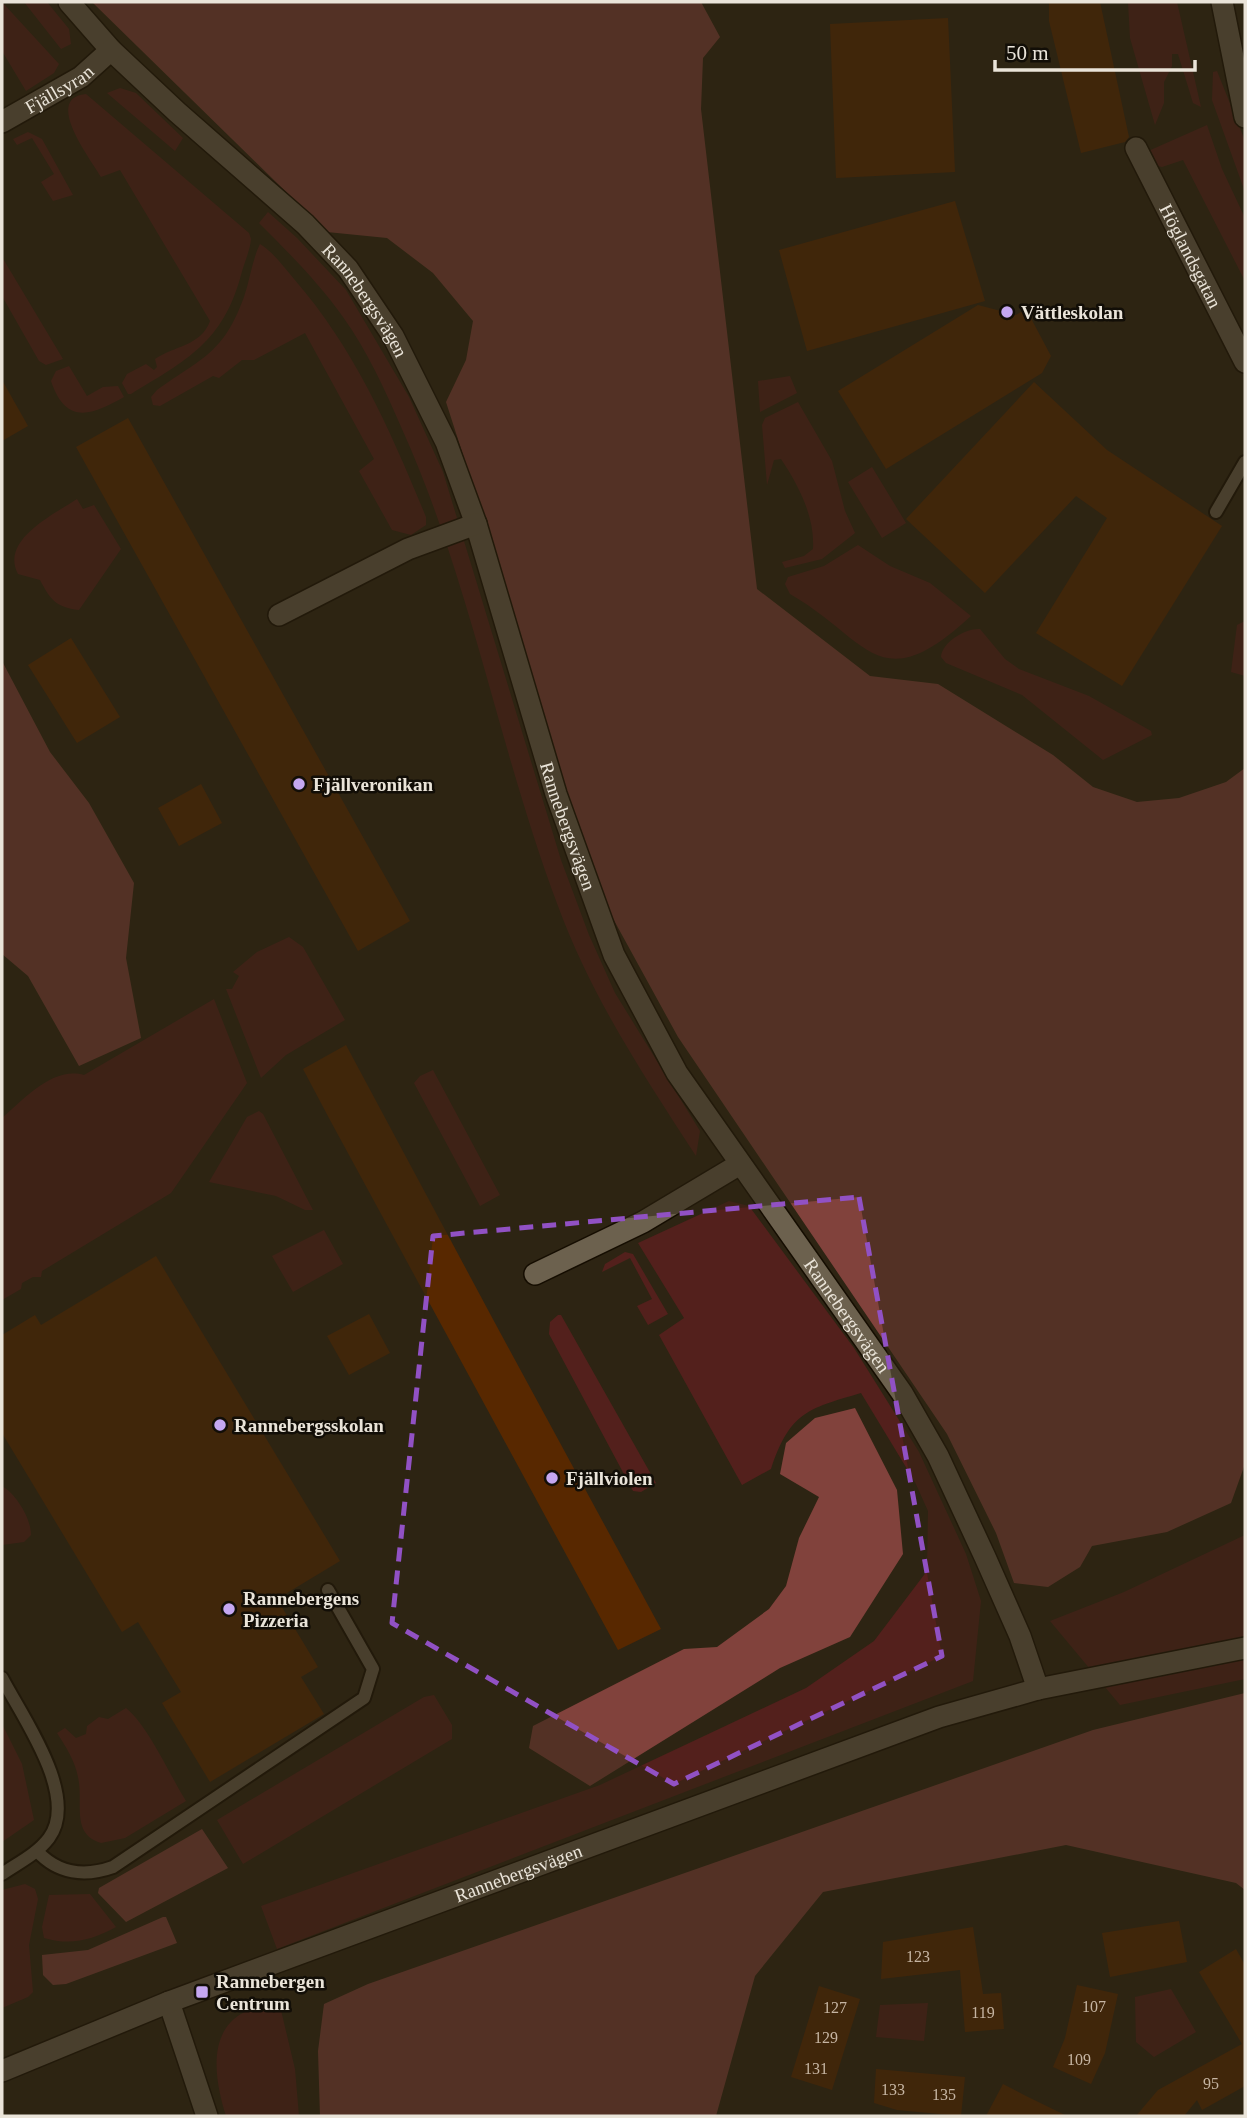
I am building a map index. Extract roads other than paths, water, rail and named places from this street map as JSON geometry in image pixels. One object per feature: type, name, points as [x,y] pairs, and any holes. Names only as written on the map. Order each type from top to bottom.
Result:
[{"type":"street","name":"Rannebergsvägen","points":[[69,2],[111,50],[305,224],[348,269],[393,336],[446,442],[475,524],[556,794],[614,955],[677,1073],[870,1345],[914,1414],[938,1456],[985,1557],[1020,1636],[1038,1689]]},
{"type":"street","points":[[1222,2],[1245,117]]},
{"type":"street","name":"Fjällsyran","points":[[2,122],[81,77],[111,50]]},
{"type":"street","name":"Höglandsgatan","points":[[1136,148],[1245,362]]},
{"type":"street","points":[[279,615],[408,549],[475,524]]},
{"type":"street","points":[[535,1274],[643,1222],[740,1164]]},
{"type":"street","name":"Rannebergsvägen","points":[[2,2071],[169,2002],[926,1722],[986,1702],[1038,1689],[1245,1648]]},
{"type":"street","points":[[169,2002],[207,2116]]},
{"type":"lane","points":[[1216,512],[1245,462]]},
{"type":"lane","points":[[37,1851],[48,1863],[91,1874],[113,1867],[364,1698],[373,1668],[328,1590]]},
{"type":"lane","points":[[2,1678],[53,1777],[56,1817],[51,1835],[37,1851],[2,1874]]},
{"type":"place","name":"Vättleskolan","points":[[1007,312]]},
{"type":"place","name":"Fjällveronikan","points":[[299,784]]},
{"type":"place","name":"Rannebergsskolan","points":[[220,1425]]},
{"type":"place","name":"Fjällviolen","points":[[552,1478]]},
{"type":"place","name":"Rannebergens Pizzeria","points":[[229,1609]]},
{"type":"place","name":"Rannebergen Centrum","points":[[202,1992]]}]
